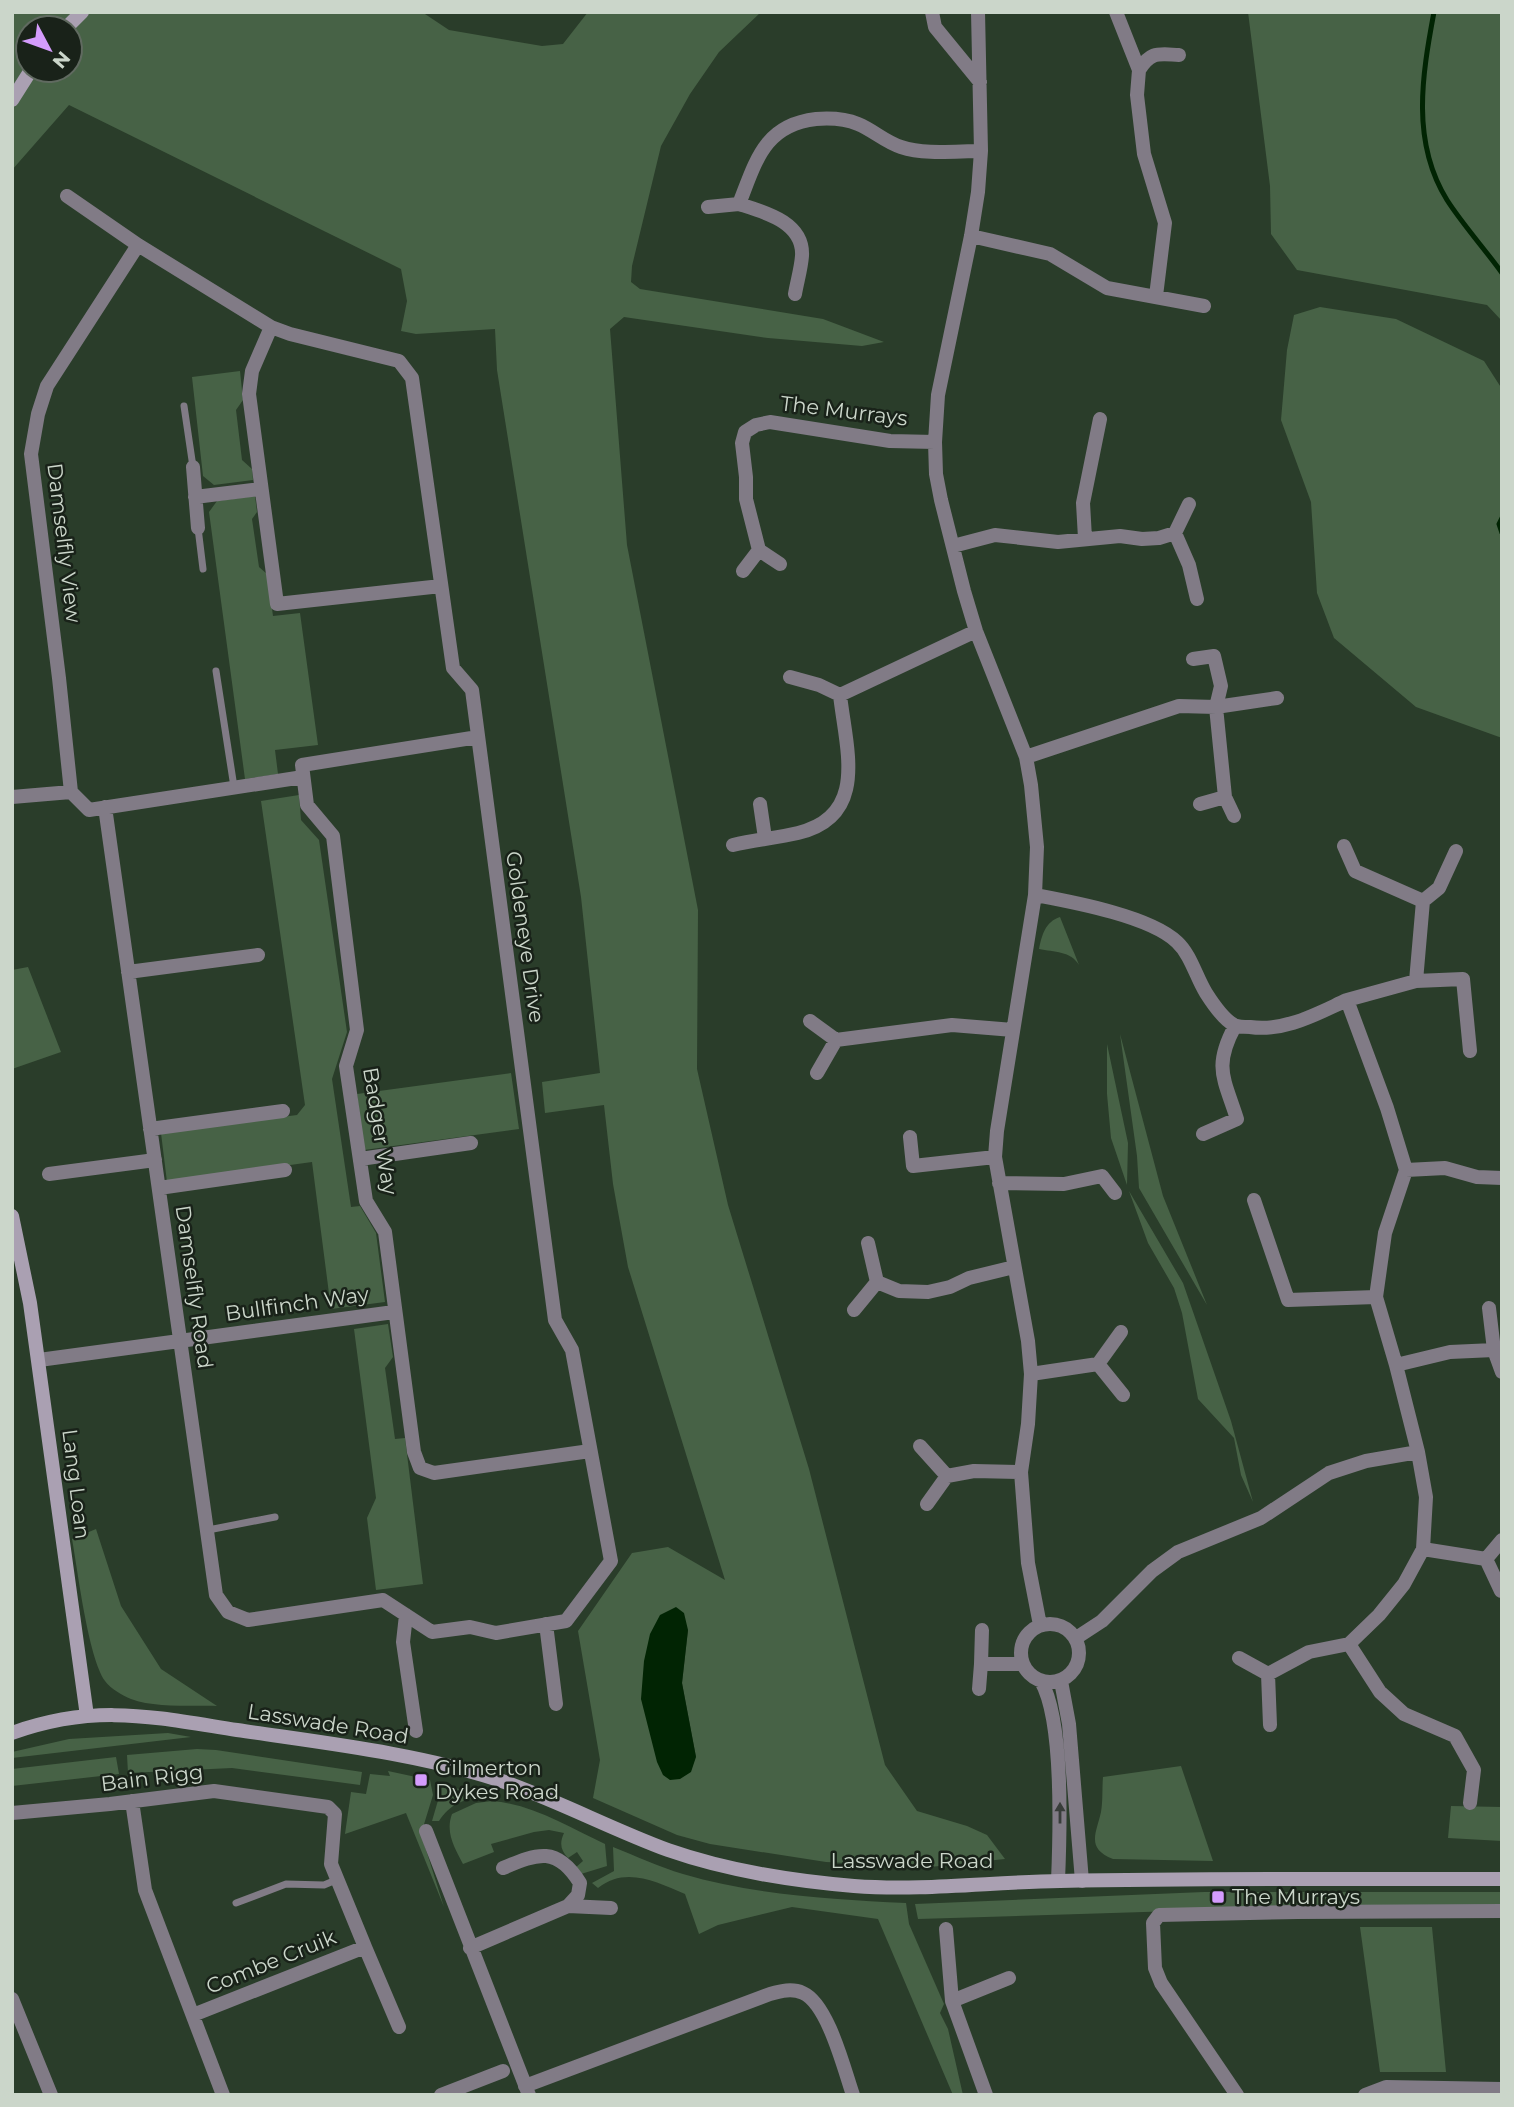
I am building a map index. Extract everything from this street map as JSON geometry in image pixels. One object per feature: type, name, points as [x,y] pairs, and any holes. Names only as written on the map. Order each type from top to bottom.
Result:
[{"type":"street","points":[[932,12],[935,27],[980,82]]},
{"type":"street","name":"The Murrays","points":[[978,12],[981,151],[971,236],[938,395],[936,474],[976,631],[1026,757],[1037,847],[1035,895],[995,1157],[1028,1341],[1031,1374],[1021,1472],[1028,1563],[1040,1626]]},
{"type":"street","points":[[1116,12],[1139,70],[1137,95],[1144,154],[1165,223],[1156,296]]},
{"type":"street","points":[[1139,70],[1145,60],[1154,54],[1179,55]]},
{"type":"street","points":[[12,100],[23,84]]},
{"type":"street","points":[[739,204],[760,155],[773,136],[788,125],[805,121],[821,118],[857,123],[903,148],[921,151],[981,151]]},
{"type":"street","name":"Goldeneye Drive","points":[[66,196],[138,245],[271,327],[399,361],[412,378],[453,668],[472,690],[555,1320],[572,1350],[611,1561],[566,1621],[496,1633],[471,1627],[432,1632],[383,1600]]},
{"type":"street","points":[[708,207],[739,204],[772,215],[794,231],[802,253],[795,294]]},
{"type":"street","points":[[971,236],[1050,254],[1107,288],[1204,306]]},
{"type":"street","name":"Damselfly View","points":[[71,792],[60,678],[31,454],[38,414],[47,386],[138,245]]},
{"type":"street","points":[[271,327],[252,371],[248,394],[277,604],[441,586]]},
{"type":"street","points":[[1086,538],[1083,503],[1100,419]]},
{"type":"street","name":"The Murrays","points":[[759,550],[746,499],[742,443],[746,432],[756,425],[770,422],[890,441],[935,442]]},
{"type":"street","points":[[193,467],[198,528]]},
{"type":"street","points":[[195,497],[260,489]]},
{"type":"street","points":[[953,546],[995,535],[1058,542],[1120,536],[1159,538],[1175,533],[1189,504]]},
{"type":"street","points":[[1175,533],[1189,565],[1197,599]]},
{"type":"street","points":[[743,571],[759,550],[780,564]]},
{"type":"street","points":[[840,695],[976,631]]},
{"type":"street","points":[[1193,659],[1214,656],[1220,686],[1216,707],[1226,797],[1234,816]]},
{"type":"street","points":[[789,677],[819,685],[840,695]]},
{"type":"street","points":[[733,845],[813,828],[839,809],[849,780],[840,695]]},
{"type":"street","points":[[1026,757],[1178,705],[1216,707],[1278,698]]},
{"type":"street","points":[[12,797],[71,792],[89,810],[234,788],[303,771],[478,737]]},
{"type":"street","name":"Badger Way","points":[[303,771],[307,805],[332,836],[357,1030],[346,1066],[366,1201],[385,1232],[414,1452],[420,1468],[434,1474],[590,1451]]},
{"type":"street","points":[[1200,804],[1226,797]]},
{"type":"street","points":[[760,804],[765,838]]},
{"type":"street","name":"Damselfly Road","points":[[105,807],[216,1595],[228,1612],[248,1620],[383,1600]]},
{"type":"street","points":[[1344,846],[1355,871],[1423,901]]},
{"type":"street","points":[[1416,981],[1423,901],[1439,888],[1456,851]]},
{"type":"street","points":[[1035,895],[1097,909],[1152,926],[1176,942],[1189,958],[1196,976],[1214,1006],[1235,1026],[1261,1029],[1293,1024],[1347,1000],[1416,981],[1463,979],[1469,1051]]},
{"type":"street","points":[[128,972],[258,955]]},
{"type":"street","points":[[1268,1674],[1309,1652],[1349,1644],[1404,1584],[1423,1549],[1426,1497],[1418,1452],[1376,1297],[1385,1233],[1406,1170],[1387,1108],[1347,1000]]},
{"type":"street","points":[[810,1021],[836,1040],[951,1025],[1013,1030]]},
{"type":"street","points":[[1203,1134],[1237,1119],[1221,1068],[1224,1046],[1235,1026]]},
{"type":"street","points":[[817,1073],[836,1040]]},
{"type":"street","points":[[150,1129],[283,1111]]},
{"type":"street","points":[[910,1137],[913,1166],[995,1157]]},
{"type":"street","points":[[360,1158],[471,1143]]},
{"type":"street","points":[[49,1174],[155,1160]]},
{"type":"street","points":[[1406,1170],[1445,1168],[1477,1177],[1502,1178]]},
{"type":"street","points":[[159,1188],[285,1170]]},
{"type":"street","points":[[999,1183],[1064,1184],[1105,1170],[1115,1193]]},
{"type":"street","points":[[1254,1200],[1288,1300],[1376,1297]]},
{"type":"street","name":"Lang Loan","points":[[12,1216],[24,1268],[39,1360],[88,1716]]},
{"type":"street","points":[[868,1243],[877,1282]]},
{"type":"street","points":[[877,1282],[899,1291],[928,1292],[1014,1267]]},
{"type":"street","points":[[855,1310],[877,1282]]},
{"type":"street","points":[[1489,1308],[1494,1350],[1502,1372]]},
{"type":"street","name":"Bullfinch Way","points":[[39,1360],[394,1312]]},
{"type":"street","points":[[1031,1374],[1098,1364],[1121,1332]]},
{"type":"street","points":[[1396,1365],[1450,1352],[1494,1350]]},
{"type":"street","points":[[1098,1364],[1123,1395]]},
{"type":"street","points":[[920,1446],[947,1476]]},
{"type":"street","points":[[1076,1638],[1102,1621],[1152,1572],[1178,1552],[1261,1518],[1329,1473],[1366,1461],[1418,1452]]},
{"type":"street","points":[[927,1503],[947,1476],[974,1472],[1021,1472]]},
{"type":"street","points":[[1486,1559],[1502,1540]]},
{"type":"street","points":[[1423,1549],[1486,1559]]},
{"type":"street","points":[[1486,1559],[1501,1591]]},
{"type":"street","points":[[406,1615],[403,1642],[416,1731]]},
{"type":"street","points":[[547,1624],[556,1704]]},
{"type":"street","points":[[1041,1681],[1061,1681],[1070,1675],[1080,1658],[1076,1638],[1056,1624],[1031,1630],[1022,1646],[1023,1664],[1027,1671],[1041,1681],[1048,1698],[1054,1730],[1060,1804],[1058,1881]]},
{"type":"street","points":[[979,1689],[982,1630]]},
{"type":"street","points":[[1349,1644],[1380,1692],[1404,1714],[1455,1736],[1474,1770],[1470,1803]]},
{"type":"street","points":[[1239,1658],[1268,1674]]},
{"type":"street","points":[[981,1664],[1023,1664]]},
{"type":"street","points":[[1268,1674],[1270,1725]]},
{"type":"street","points":[[1061,1681],[1070,1737],[1082,1881]]},
{"type":"street","name":"Lasswade Road","points":[[12,1733],[60,1719],[120,1714],[166,1718],[433,1763],[522,1788],[609,1827],[704,1861],[757,1873],[855,1886],[1058,1881],[1502,1879]]},
{"type":"street","name":"Bain Rigg","points":[[12,1813],[214,1791],[328,1807],[335,1814]]},
{"type":"street","points":[[132,1801],[145,1890],[223,2095]]},
{"type":"street","name":"Combe Cruik","points":[[335,1814],[331,1864],[400,2027]]},
{"type":"street","points":[[426,1830],[527,2090],[770,1994],[794,1990],[804,1993],[821,2010],[853,2095]]},
{"type":"street","points":[[470,1948],[568,1906],[578,1895],[580,1883],[560,1859],[548,1855],[534,1855],[503,1868]]},
{"type":"street","points":[[568,1906],[611,1908]]},
{"type":"street","points":[[1237,2095],[1161,1983],[1155,1968],[1153,1923],[1159,1915],[1502,1911]]},
{"type":"street","points":[[946,1929],[952,2001],[986,2095]]},
{"type":"street","name":"Combe Cruik","points":[[193,2015],[365,1947]]},
{"type":"street","points":[[952,2001],[1009,1978]]},
{"type":"street","points":[[12,1999],[51,2095]]},
{"type":"street","points":[[442,2095],[503,2071]]},
{"type":"street","points":[[1365,2095],[1386,2087],[1434,2091],[1502,2089]]},
{"type":"lane","points":[[184,406],[193,467]]},
{"type":"lane","points":[[198,528],[204,569]]},
{"type":"lane","points":[[216,671],[234,788]]},
{"type":"lane","points":[[207,1531],[210,1528],[275,1517]]},
{"type":"lane","points":[[236,1903],[286,1884],[324,1885],[336,1880]]},
{"type":"shaded area","points":[[12,12],[422,12],[449,30],[542,46],[563,44],[588,12],[761,12],[719,52],[690,94],[661,146],[632,266],[631,282],[640,289],[823,319],[884,342],[862,346],[768,338],[624,317],[610,329],[627,545],[698,910],[697,1069],[728,1205],[809,1469],[885,1765],[917,1811],[987,1835],[1005,1859],[930,1867],[826,1862],[710,1844],[677,1835],[593,1798],[600,1760],[578,1631],[632,1553],[668,1547],[725,1580],[628,1267],[613,1184],[604,1105],[545,1113],[542,1082],[600,1073],[581,897],[497,370],[495,329],[416,334],[401,331],[407,301],[401,269],[69,105],[12,170]],"holes":[[[688,1630],[682,1683],[696,1757],[641,1699]]]},
{"type":"shaded area","points":[[1248,12],[1502,12],[1502,321],[1487,305],[1297,270],[1271,234],[1270,186]]},
{"type":"shaded area","points":[[1320,307],[1396,319],[1484,361],[1502,389],[1502,738],[1416,707],[1334,638],[1317,593],[1311,502],[1281,420],[1287,350],[1294,315]]},
{"type":"shaded area","points":[[240,371],[243,400],[236,410],[242,460],[252,469],[253,480],[214,485],[203,476],[192,377]]},
{"type":"shaded area","points":[[255,496],[257,512],[252,519],[259,567],[267,574],[273,616],[300,613],[318,745],[275,750],[278,774],[245,779],[209,512],[217,501]]},
{"type":"shaded area","points":[[299,795],[301,820],[319,840],[347,1032],[332,1079],[351,1207],[360,1206],[376,1233],[385,1302],[331,1309],[312,1162],[167,1182],[161,1133],[297,1115],[305,1105],[261,801]]},
{"type":"shaded area","points":[[1060,917],[1079,965],[1067,955],[1039,949],[1048,926]]},
{"type":"shaded area","points":[[28,967],[61,1052],[12,1069],[12,970]]},
{"type":"shaded area","points":[[1120,1034],[1163,1196],[1207,1305],[1139,1188]]},
{"type":"shaded area","points":[[1107,1044],[1128,1143],[1127,1185],[1111,1138],[1107,1094]]},
{"type":"shaded area","points":[[511,1073],[519,1129],[364,1150],[357,1094]]},
{"type":"shaded area","points":[[1129,1191],[1183,1283],[1231,1421],[1253,1502],[1241,1475],[1234,1438],[1198,1399],[1182,1313],[1174,1288],[1148,1243]]},
{"type":"shaded area","points":[[388,1324],[393,1357],[385,1368],[395,1439],[405,1438],[423,1584],[376,1590],[367,1518],[376,1498],[354,1329]]},
{"type":"shaded area","points":[[96,1529],[121,1606],[161,1669],[217,1706],[140,1702],[120,1694],[105,1681],[89,1634],[72,1539]]},
{"type":"shaded area","points":[[676,1607],[684,1613],[688,1630],[682,1683],[696,1757],[691,1772],[680,1779],[670,1780],[663,1775],[657,1762],[641,1699],[644,1661],[650,1634],[660,1615]]},
{"type":"shaded area","points":[[168,1733],[191,1737],[12,1758],[12,1752],[69,1739]]},
{"type":"shaded area","points":[[197,1749],[362,1772],[360,1785],[232,1768],[128,1773],[127,1755]]},
{"type":"shaded area","points":[[116,1757],[119,1774],[12,1786],[12,1769]]},
{"type":"shaded area","points":[[1181,1766],[1213,1861],[1113,1859],[1099,1850],[1095,1834],[1102,1808],[1103,1777]]},
{"type":"shaded area","points":[[388,1771],[430,1780],[433,1795],[421,1834],[444,1907],[406,1813],[345,1834],[351,1792],[366,1794],[370,1774],[390,1776]]},
{"type":"shaded area","points":[[439,1784],[483,1795],[458,1804],[448,1810],[439,1821],[432,1821],[439,1797]]},
{"type":"shaded area","points":[[492,1801],[536,1811],[605,1844],[607,1866],[581,1874],[575,1868],[583,1861],[577,1852],[568,1858],[562,1849],[564,1833],[549,1830],[491,1844],[494,1852],[463,1864],[450,1834],[452,1814],[476,1803]]},
{"type":"shaded area","points":[[1451,1806],[1502,1807],[1502,1841],[1448,1838]]},
{"type":"shaded area","points":[[613,1847],[674,1871],[737,1887],[822,1898],[906,1903],[909,1924],[944,2004],[940,2013],[948,2029],[963,2095],[953,2095],[878,1919],[792,1907],[718,1925],[699,1934],[685,1894],[641,1878],[619,1878],[598,1888],[592,1883],[614,1871]]},
{"type":"shaded area","points":[[1204,1892],[1502,1892],[1502,1906],[1369,1905],[918,1919],[915,1904]]},
{"type":"shaded area","points":[[1360,1927],[1432,1927],[1446,2072],[1380,2072]]},
{"type":"waterway","points":[[1434,12],[1423,84],[1422,108],[1428,155],[1447,200],[1502,273]]},
{"type":"waterway","points":[[1502,518],[1499,524],[1502,533]]},
{"type":"place","name":"Gilmerton Dykes Road","points":[[421,1780]]},
{"type":"place","name":"The Murrays","points":[[1218,1897]]}]
